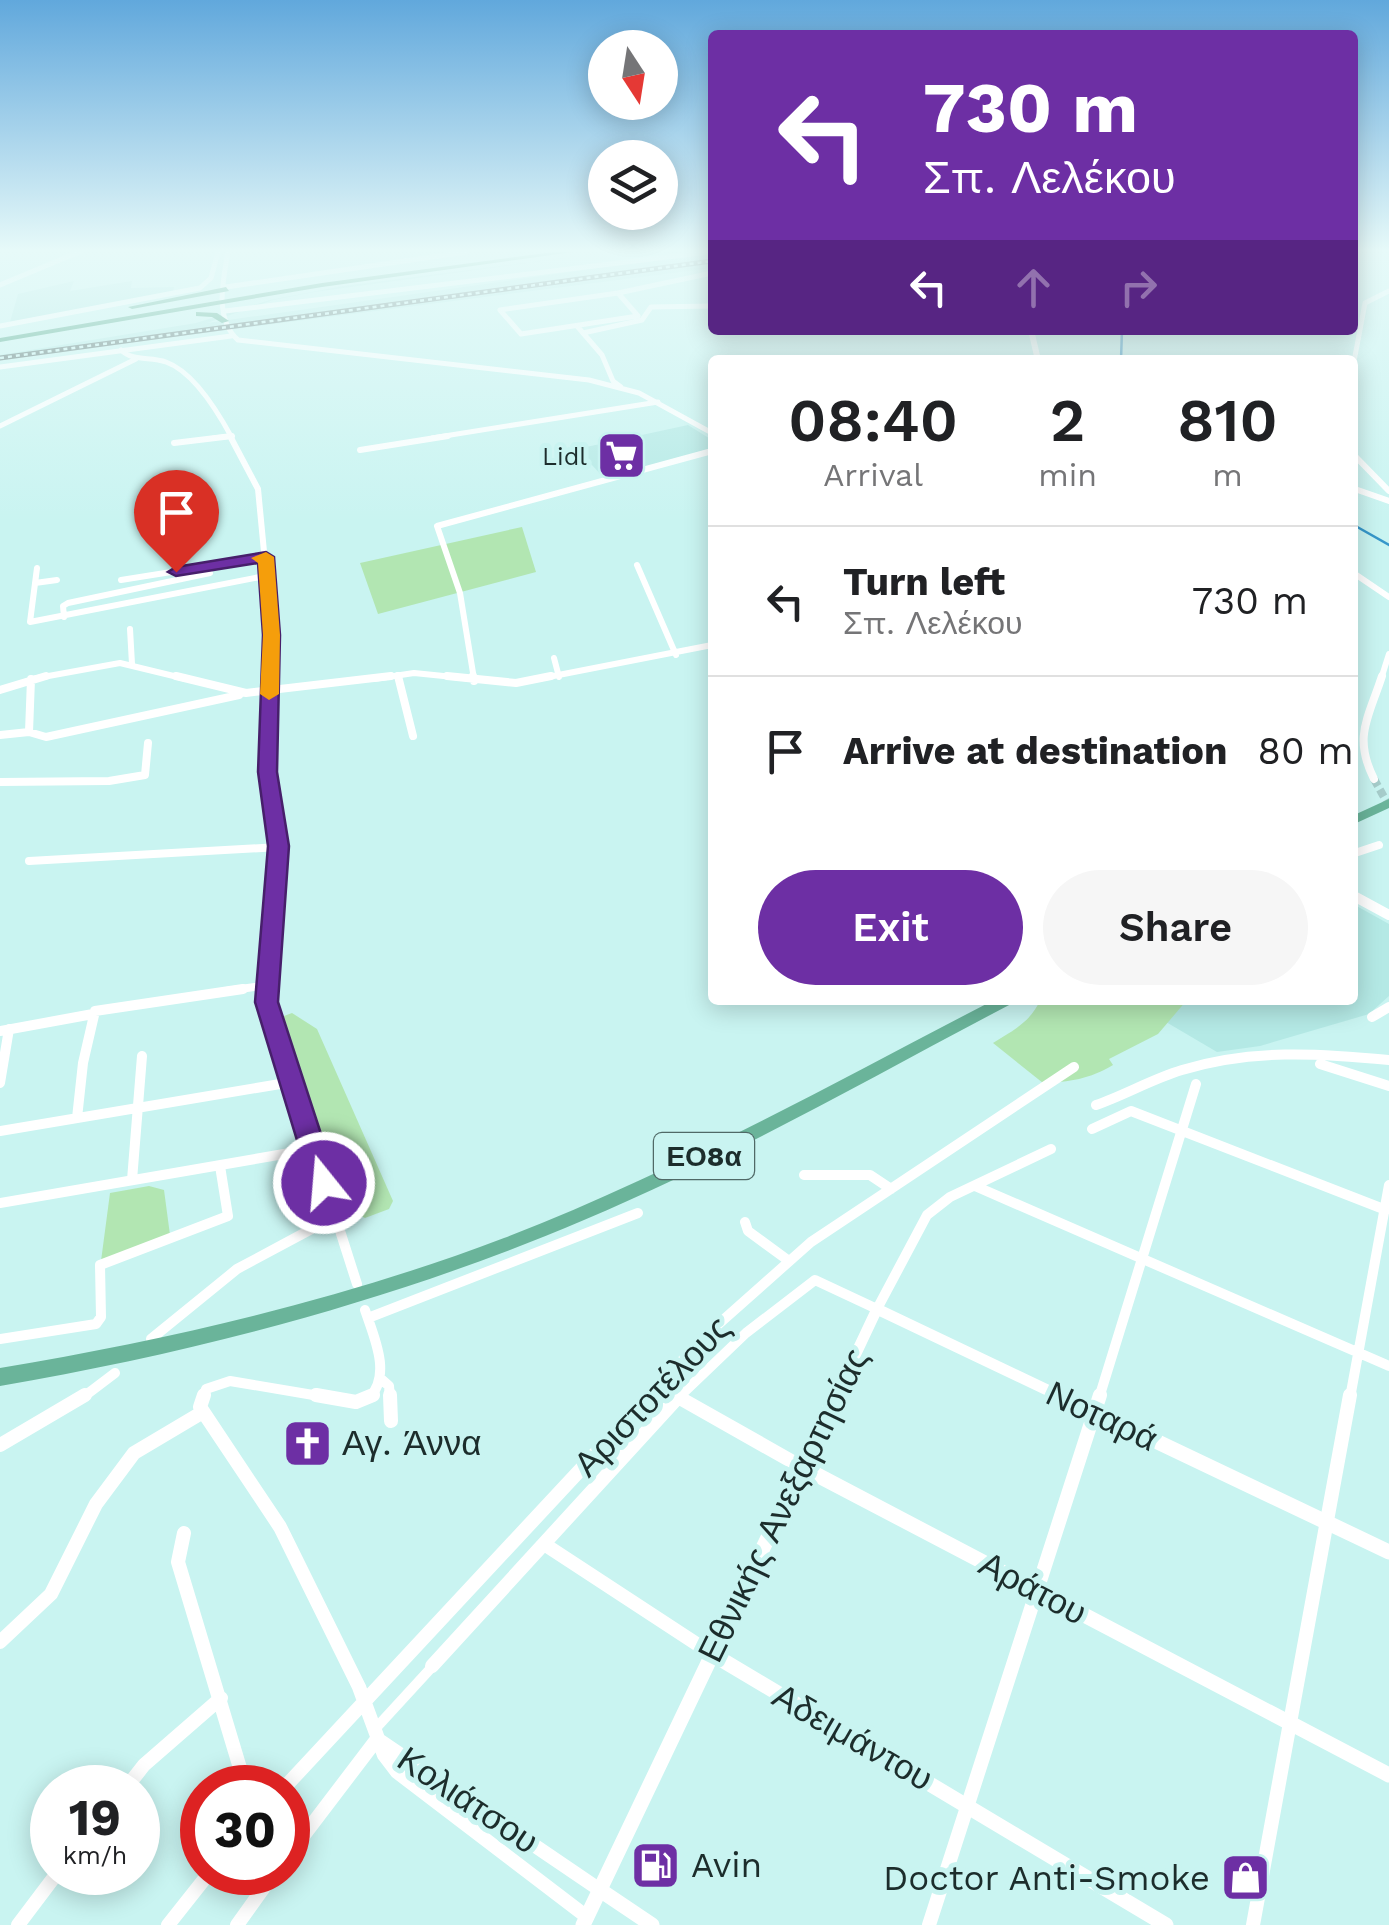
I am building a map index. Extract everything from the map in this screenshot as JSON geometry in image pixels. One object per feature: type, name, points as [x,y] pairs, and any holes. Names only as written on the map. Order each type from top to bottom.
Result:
[{"type":"highway","points":[[1358,819],[1389,802]]},
{"type":"highway","name":"ΕΟ8α","points":[[0,1376],[113,1365],[158,1343],[322,1308],[540,1231],[645,1185],[996,1005]]},
{"type":"main road","points":[[1358,898],[1389,915]]},
{"type":"street","points":[[0,426],[134,355],[193,342]]},
{"type":"street","points":[[250,342],[592,381],[658,402],[708,431]]},
{"type":"street","points":[[589,342],[613,381],[622,388]]},
{"type":"street","points":[[0,366],[121,350],[182,370],[220,416],[258,490],[272,635],[267,772],[278,846],[267,1002],[356,1284]]},
{"type":"street","points":[[592,381],[606,369]]},
{"type":"street","points":[[360,450],[658,402]]},
{"type":"street","points":[[174,444],[232,436]]},
{"type":"street","points":[[474,681],[460,593],[437,534],[438,526],[708,452]]},
{"type":"street","points":[[1358,458],[1389,492]]},
{"type":"street","points":[[1358,490],[1389,501]]},
{"type":"street","points":[[121,580],[266,557]]},
{"type":"street","points":[[637,564],[676,655]]},
{"type":"street","points":[[37,568],[30,622],[266,576]]},
{"type":"street","points":[[64,617],[64,606],[68,603],[210,576],[210,572]]},
{"type":"street","points":[[1358,576],[1389,597]]},
{"type":"street","points":[[35,583],[58,580]]},
{"type":"street","points":[[160,586],[162,598]]},
{"type":"street","points":[[130,629],[132,664]]},
{"type":"street","points":[[0,735],[29,732],[46,736],[246,693],[414,673],[516,683],[708,647]]},
{"type":"street","points":[[1374,779],[1361,753],[1362,740],[1389,654]]},
{"type":"street","points":[[554,658],[560,677]]},
{"type":"street","points":[[0,690],[100,665],[132,664],[246,693]]},
{"type":"street","points":[[398,675],[413,736]]},
{"type":"street","points":[[29,732],[31,680]]},
{"type":"street","points":[[0,782],[110,781],[145,775],[148,743]]},
{"type":"street","points":[[1358,852],[1379,845]]},
{"type":"street","points":[[29,862],[278,846]]},
{"type":"street","points":[[0,1083],[5,1030],[140,1002],[269,985]]},
{"type":"street","points":[[1372,1017],[1389,1006]]},
{"type":"street","points":[[77,1118],[92,1014]]},
{"type":"street","points":[[1096,1104],[1184,1069],[1242,1056],[1309,1054],[1389,1060]]},
{"type":"street","points":[[132,1180],[142,1056]]},
{"type":"street","points":[[1320,1064],[1389,1086]]},
{"type":"street","name":"Αριστοτέλους","points":[[306,1765],[704,1337],[788,1261],[1074,1067]]},
{"type":"street","points":[[0,1131],[292,1082]]},
{"type":"street","points":[[929,1925],[1096,1413],[1196,1084]]},
{"type":"street","points":[[1092,1129],[1132,1111],[1387,1210]]},
{"type":"street","points":[[0,1203],[314,1149]]},
{"type":"street","name":"Εθνικής Ανεξαρτησίας","points":[[589,1922],[600,1890],[800,1466],[927,1215],[975,1186],[1051,1149]]},
{"type":"street","points":[[0,1340],[96,1324],[101,1318],[100,1265],[228,1216],[220,1166]]},
{"type":"street","points":[[804,1175],[870,1176],[891,1188]]},
{"type":"street","points":[[1253,1925],[1389,1185]]},
{"type":"street","points":[[975,1186],[1389,1366]]},
{"type":"street","points":[[375,1735],[366,1703],[280,1527],[203,1412],[202,1394],[216,1383],[230,1381],[356,1402],[372,1397],[380,1378],[379,1357],[366,1314],[638,1212]]},
{"type":"street","points":[[158,1343],[209,1286],[252,1256],[334,1217]]},
{"type":"street","points":[[745,1222],[748,1231],[788,1261]]},
{"type":"street","name":"Νοταρά","points":[[678,1396],[746,1333],[815,1280],[1389,1552]]},
{"type":"street","points":[[0,1445],[67,1408],[113,1365]]},
{"type":"street","points":[[380,1378],[389,1386],[390,1421]]},
{"type":"street","points":[[310,1825],[375,1735],[432,1666],[678,1396]]},
{"type":"street","name":"Αράτου","points":[[678,1396],[800,1466],[1389,1775]]},
{"type":"street","points":[[0,1642],[51,1594],[83,1528],[134,1453],[203,1412]]},
{"type":"street","points":[[184,1533],[178,1562],[239,1765]]},
{"type":"street","name":"Αδειμάντου","points":[[544,1544],[712,1654],[1166,1925]]},
{"type":"street","points":[[144,1765],[220,1698]]},
{"type":"street","name":"Κολιάτσου","points":[[375,1735],[652,1925]]},
{"type":"street","name":"Κολιάτσου","points":[[375,1735],[397,1772],[589,1922]]},
{"type":"street","points":[[18,1925],[41,1895]]},
{"type":"street","points":[[168,1925],[192,1895]]},
{"type":"street","points":[[238,1925],[259,1895]]},
{"type":"shaded area","points":[[81,342],[134,342],[0,359],[0,355]]},
{"type":"shaded area","points":[[688,425],[708,438],[708,450],[605,479],[577,449]]},
{"type":"shaded area","points":[[1358,907],[1389,924],[1389,996],[1369,1014],[1260,1046],[1217,1052],[1166,1022],[1182,1005],[1358,1005]]},
{"type":"green space","points":[[522,527],[536,572],[378,614],[360,563]]},
{"type":"green space","points":[[1183,1005],[1158,1034],[1109,1059],[1113,1065],[1079,1079],[1043,1083],[993,1043],[1014,1030],[1036,1008]]},
{"type":"green space","points":[[292,1013],[317,1029],[393,1201],[389,1209],[365,1218],[345,1208],[336,1195],[276,1019]]},
{"type":"green space","points":[[149,1186],[164,1190],[170,1235],[101,1261],[110,1193]]},
{"type":"waterway","points":[[1121,355],[1122,342]]},
{"type":"waterway","points":[[1358,527],[1389,545]]},
{"type":"tunnel","points":[[1374,779],[1389,806]]},
{"type":"railway","points":[[0,358],[119,342]]},
{"type":"slow traffic","points":[[258,558],[266,557],[272,635],[269,694]]},
{"type":"place","name":"Lidl","points":[[622,456]]},
{"type":"place","name":"Αγ. Άννα","points":[[307,1443]]},
{"type":"place","name":"Avin","points":[[656,1865]]},
{"type":"place","name":"Doctor Anti-Smoke","points":[[1245,1878]]},
{"type":"route","points":[[176,572],[266,557],[272,635],[267,772],[278,846],[267,1002],[324,1183]]}]
